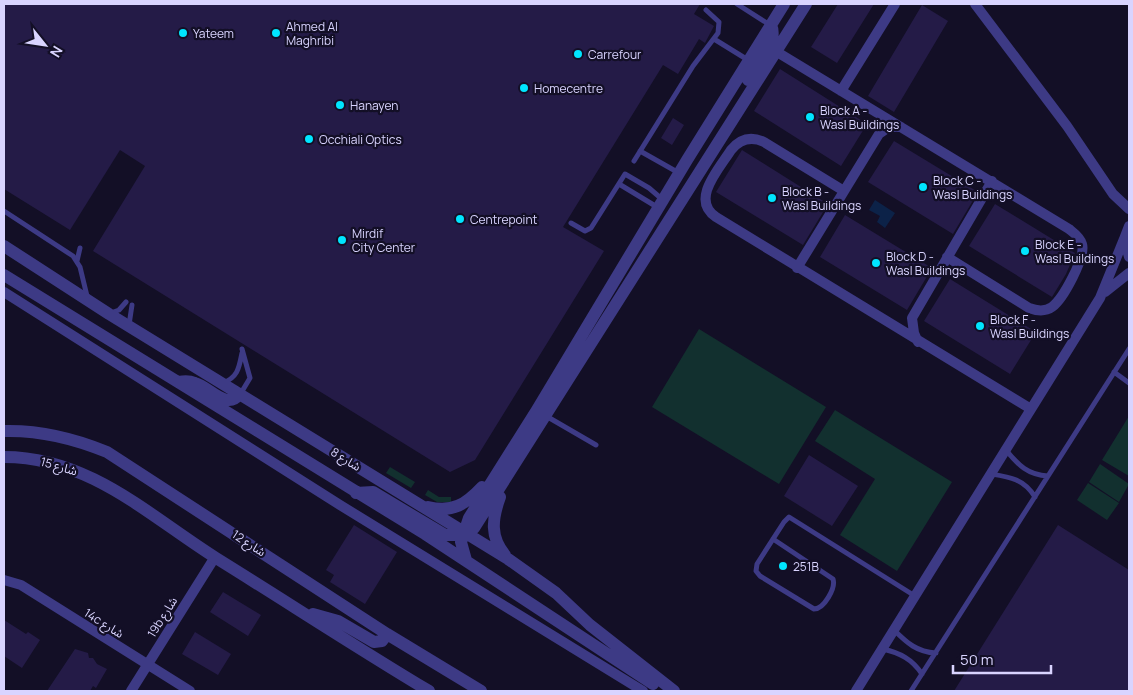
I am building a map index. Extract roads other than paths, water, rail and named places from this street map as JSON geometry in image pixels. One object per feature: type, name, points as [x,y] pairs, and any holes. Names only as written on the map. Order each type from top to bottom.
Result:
[{"type":"street","points":[[356,493],[372,492],[449,536],[463,532],[478,524],[508,476],[540,413],[679,173],[784,4]]},
{"type":"street","points":[[466,560],[462,552],[463,532],[469,518],[495,474],[540,413],[630,283],[806,4]]},
{"type":"street","points":[[842,91],[895,4]]},
{"type":"street","points":[[975,4],[1067,126],[1113,194],[1129,209]]},
{"type":"street","points":[[720,138],[726,116],[772,42],[774,34],[771,25]]},
{"type":"street","points":[[777,52],[1069,229],[1077,235],[1082,244],[1080,262],[1058,301],[1045,310],[1029,308],[947,257]]},
{"type":"street","points":[[797,268],[879,134],[889,127],[902,128]]},
{"type":"street","points":[[844,191],[757,139],[742,140],[731,150],[706,191],[705,203],[707,209],[716,218],[1031,409]]},
{"type":"street","points":[[888,324],[901,323],[912,318],[992,181]]},
{"type":"street","points":[[630,283],[640,256],[665,215],[661,204]]},
{"type":"street","points":[[856,691],[1100,298],[1129,226]]},
{"type":"street","points":[[1124,239],[1129,257]]},
{"type":"street","name":"شارع 8","points":[[4,246],[109,314],[508,559],[556,593],[590,625],[674,691]]},
{"type":"street","points":[[1100,298],[1113,284],[1129,273]]},
{"type":"street","name":"شارع 8","points":[[4,275],[466,560],[666,691]]},
{"type":"street","points":[[4,292],[340,505],[644,691]]},
{"type":"street","points":[[912,318],[914,333],[918,342]]},
{"type":"street","points":[[177,382],[195,382],[226,400],[234,399],[240,394]]},
{"type":"street","name":"شارع 12","points":[[4,431],[40,432],[63,436],[108,452],[387,634],[480,691]]},
{"type":"street","name":"شارع 15","points":[[4,457],[27,458],[61,465],[111,487],[215,557]]},
{"type":"street","points":[[420,505],[448,510],[459,507],[495,474]]},
{"type":"street","points":[[508,476],[496,510],[492,530],[497,545],[508,559]]},
{"type":"street","points":[[215,557],[429,691]]},
{"type":"street","name":"19b شارع","points":[[131,691],[215,557]]},
{"type":"street","name":"14c شارع","points":[[4,580],[21,585],[190,691]]},
{"type":"street","points":[[308,614],[331,618],[374,642],[382,641],[387,634]]},
{"type":"lane","points":[[737,4],[771,25]]},
{"type":"lane","points":[[634,161],[693,66],[720,29],[719,22],[706,10]]},
{"type":"lane","points":[[714,39],[749,61]]},
{"type":"lane","points":[[640,151],[679,173]]},
{"type":"lane","points":[[571,223],[582,230],[590,230],[625,174],[649,188],[661,204]]},
{"type":"lane","points":[[619,184],[661,204]]},
{"type":"lane","points":[[4,212],[63,247],[77,261],[88,299]]},
{"type":"lane","points":[[77,261],[80,248]]},
{"type":"lane","points":[[109,314],[119,310],[126,302]]},
{"type":"lane","points":[[129,326],[132,306]]},
{"type":"lane","points":[[222,383],[232,378],[239,371],[242,349],[250,378],[240,394]]},
{"type":"lane","points":[[911,691],[1129,349]]},
{"type":"lane","points":[[1114,372],[1129,383]]},
{"type":"lane","points":[[540,413],[596,445]]},
{"type":"lane","points":[[1006,450],[1022,468],[1035,474],[1048,476]]},
{"type":"lane","points":[[990,474],[1015,478],[1026,486],[1035,497]]},
{"type":"lane","points":[[773,539],[832,577],[833,588],[821,608],[812,608],[757,573],[756,566],[773,539],[785,520],[794,518],[915,596]]},
{"type":"lane","points":[[894,630],[910,646],[936,653]]},
{"type":"lane","points":[[882,649],[904,656],[922,674]]},
{"type":"water","points":[[875,200],[895,213],[885,228],[877,222],[880,216],[869,210]]},
{"type":"place","name":"Yateem","points":[[183,33]]},
{"type":"place","name":"Ahmed Al Maghribi","points":[[276,33]]},
{"type":"place","name":"Carrefour","points":[[578,54]]},
{"type":"place","name":"Homecentre","points":[[524,88]]},
{"type":"place","name":"Hanayen","points":[[340,105]]},
{"type":"place","name":"Block A - Wasl Buildings","points":[[810,117]]},
{"type":"place","name":"Occhiali Optics","points":[[309,139]]},
{"type":"place","name":"Block C - Wasl Buildings","points":[[923,187]]},
{"type":"place","name":"Block B - Wasl Buildings","points":[[772,198]]},
{"type":"place","name":"Centrepoint","points":[[460,219]]},
{"type":"place","name":"Mirdif City Center","points":[[342,240]]},
{"type":"place","name":"Block E - Wasl Buildings","points":[[1025,251]]},
{"type":"place","name":"Block D - Wasl Buildings","points":[[876,263]]},
{"type":"place","name":"Block F - Wasl Buildings","points":[[980,326]]},
{"type":"place","name":"251B","points":[[783,566]]}]
